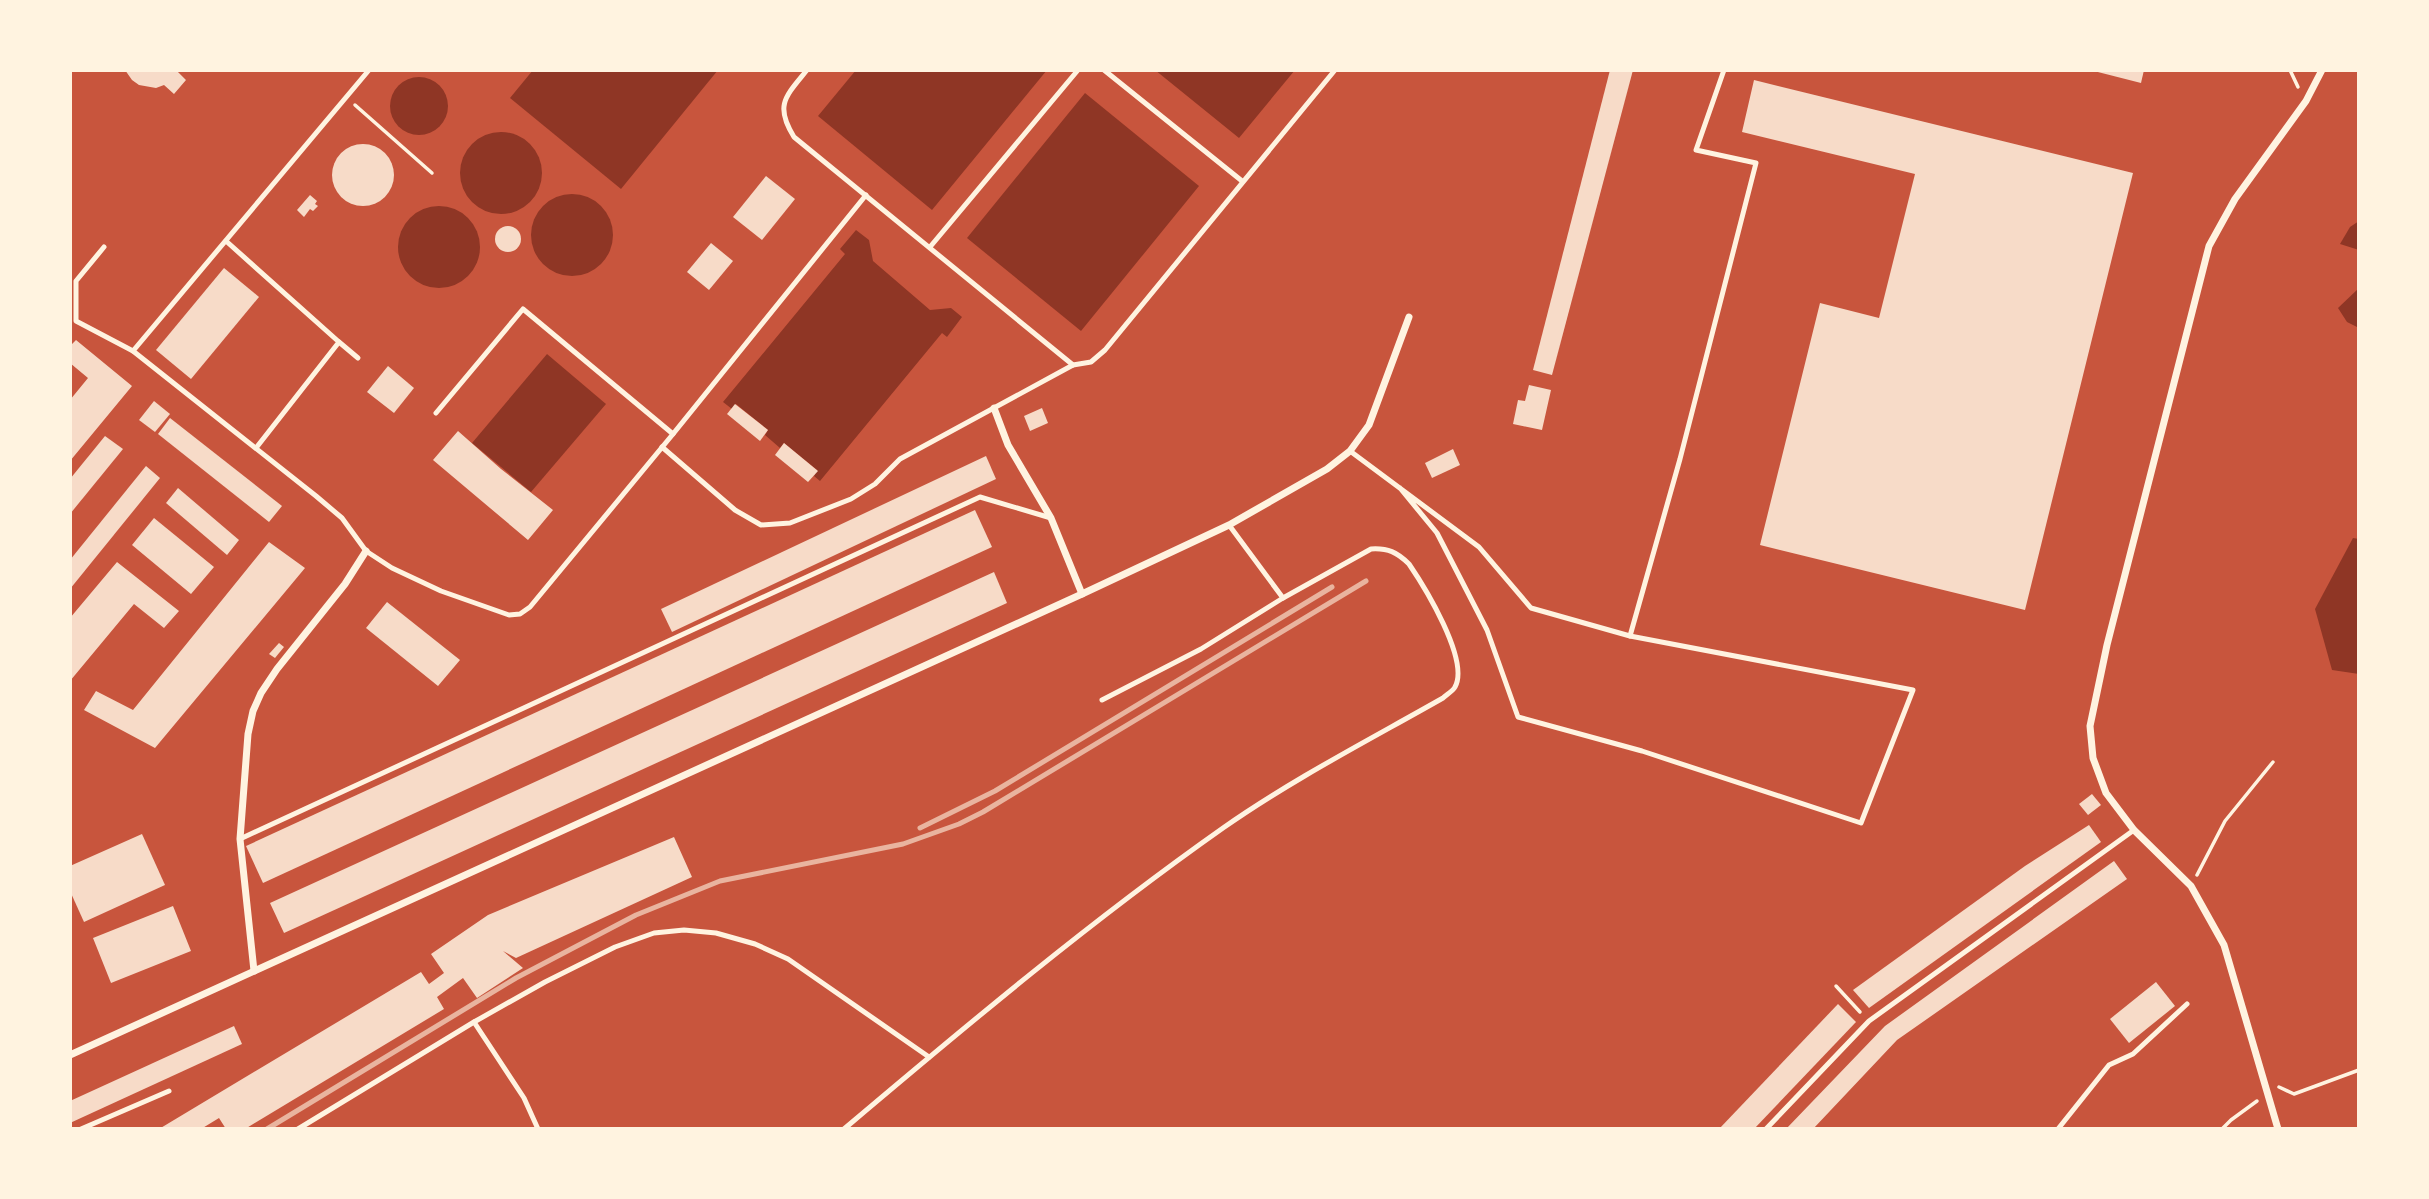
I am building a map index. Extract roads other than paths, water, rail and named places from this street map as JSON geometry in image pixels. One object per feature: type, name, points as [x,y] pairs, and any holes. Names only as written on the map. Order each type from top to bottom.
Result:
[{"type":"street","points":[[2278,1129],[2224,944],[2191,886],[2134,830],[2106,793],[2093,758],[2090,726],[2107,645],[2209,246],[2235,200],[2306,102],[2322,70]]},
{"type":"street","points":[[70,1055],[1229,525],[1326,469],[1350,452],[1369,425],[1409,317]]},
{"type":"street","points":[[994,408],[1008,445],[1051,517],[1082,594]]},
{"type":"street","points":[[254,971],[240,839],[248,734],[253,711],[261,693],[345,584],[366,551]]},
{"type":"lane","points":[[133,351],[369,70]]},
{"type":"lane","points":[[807,70],[784,102],[784,120],[794,137],[1073,365]]},
{"type":"lane","points":[[930,247],[1078,70]]},
{"type":"lane","points":[[1104,70],[1242,181]]},
{"type":"lane","points":[[662,447],[735,510],[761,525],[790,523],[851,499],[875,484],[900,459],[1073,365],[1091,362],[1105,350],[1335,70]]},
{"type":"lane","points":[[1630,636],[1680,459],[1756,163],[1696,150],[1724,70]]},
{"type":"lane","points":[[104,247],[76,281],[76,321],[133,351],[342,518],[366,551],[392,568],[441,591],[509,615],[520,614],[539,597],[866,195]]},
{"type":"lane","points":[[226,241],[358,358]]},
{"type":"lane","points":[[436,413],[523,309],[673,434]]},
{"type":"lane","points":[[256,449],[339,342]]},
{"type":"lane","points":[[1350,452],[1400,488],[1479,547],[1531,608],[1630,636],[1913,690],[1861,823],[1642,751],[1518,718],[1487,630],[1437,533],[1400,488]]},
{"type":"lane","points":[[240,839],[980,497],[1051,517]]},
{"type":"lane","points":[[1229,525],[1283,598]]},
{"type":"lane","points":[[844,1129],[988,1007],[1224,827],[1290,784],[1443,698],[1455,687],[1457,665],[1450,639],[1418,576],[1399,555],[1385,548],[1371,549],[1283,598],[1201,649],[1102,700]]},
{"type":"lane","points":[[1766,1129],[1869,1021],[2134,830]]},
{"type":"lane","points":[[298,1129],[474,1021],[615,947],[654,933],[684,930],[716,933],[755,944],[788,960],[929,1058]]},
{"type":"lane","points":[[2058,1129],[2109,1065],[2133,1054],[2187,1004]]},
{"type":"lane","points":[[474,1021],[524,1098],[538,1129]]},
{"type":"lane","points":[[81,1129],[169,1091]]},
{"type":"railway","points":[[267,1129],[516,978],[636,915],[720,881],[903,844],[959,824],[1366,581]]},
{"type":"railway","points":[[920,828],[995,791],[1332,587]]}]
